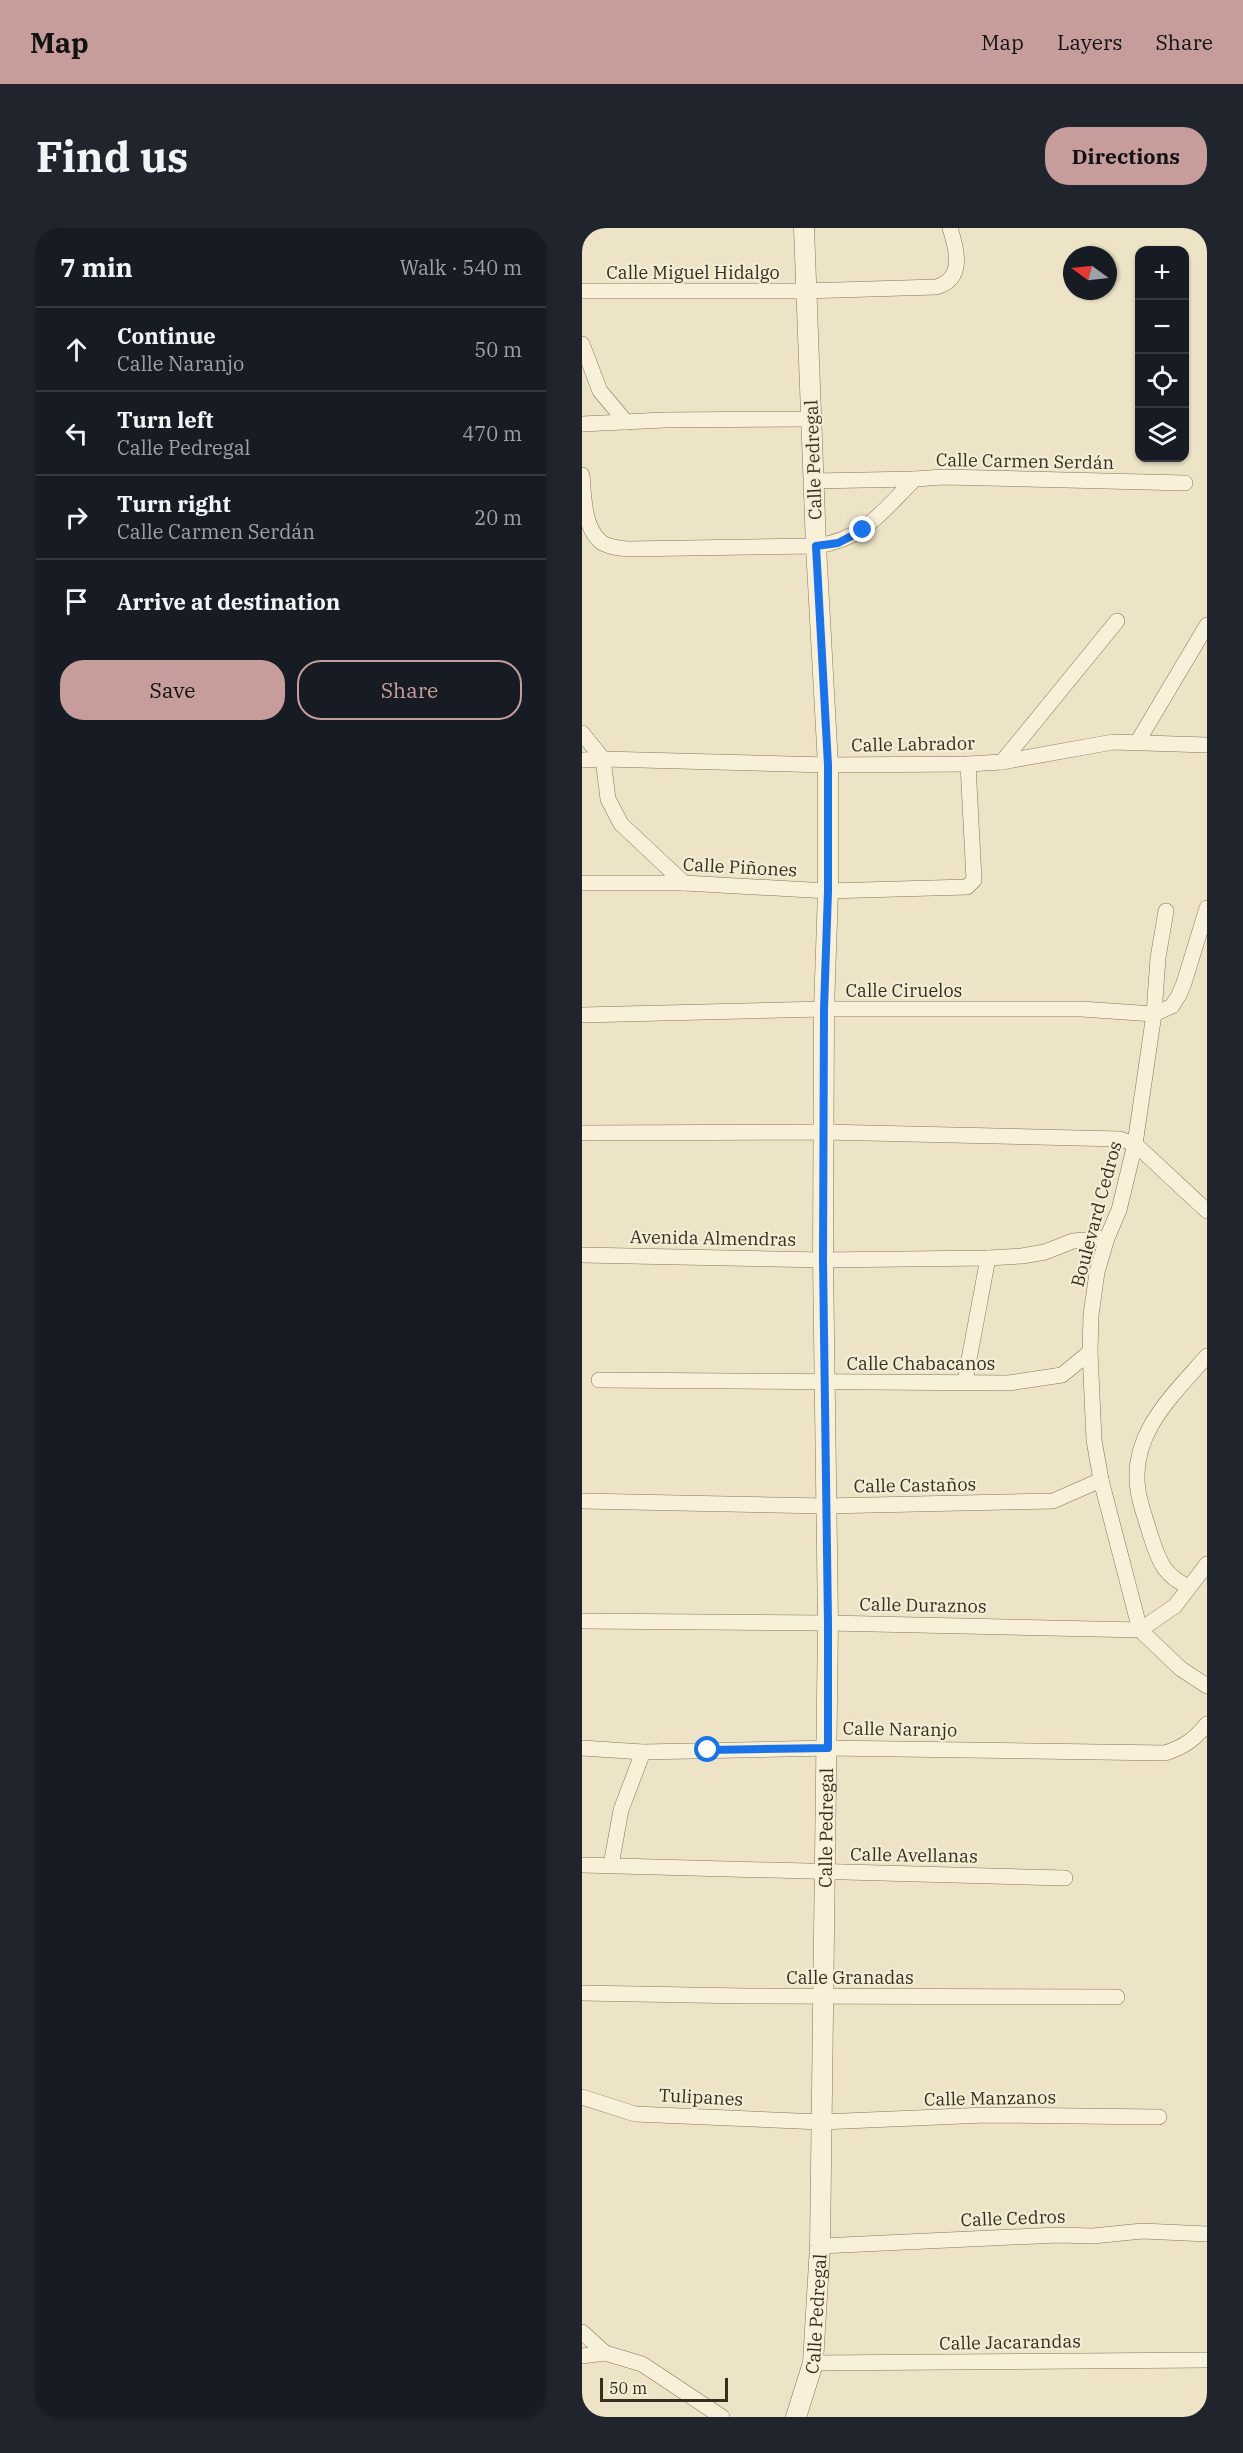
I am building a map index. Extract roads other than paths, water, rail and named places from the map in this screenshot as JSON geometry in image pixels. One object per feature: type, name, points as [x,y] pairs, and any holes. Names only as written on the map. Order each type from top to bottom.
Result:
[{"type":"street","name":"Calle Pedregal","points":[[796,2417],[813,2363],[820,2246],[828,1748],[823,1260],[828,765],[804,291],[804,228]]},
{"type":"street","name":"Calle Miguel Hidalgo","points":[[582,291],[804,291],[936,287],[946,285],[954,275],[957,263],[950,228]]},
{"type":"street","points":[[582,344],[600,391],[626,422]]},
{"type":"street","points":[[582,424],[811,419]]},
{"type":"street","name":"Calle Carmen Serdán","points":[[582,475],[586,515],[591,529],[601,542],[628,549],[816,546],[838,543],[863,530],[915,479],[943,477],[1185,483]]},
{"type":"street","points":[[814,481],[915,479]]},
{"type":"street","points":[[1002,762],[1117,621]]},
{"type":"street","points":[[1138,741],[1207,625]]},
{"type":"street","points":[[582,733],[603,759],[608,800],[621,824],[684,883]]},
{"type":"street","name":"Calle Labrador","points":[[582,760],[828,765],[969,764],[1002,762],[1113,742],[1207,745]]},
{"type":"street","name":"Calle Piñones","points":[[582,883],[684,883],[828,891],[968,886],[974,880],[969,764]]},
{"type":"street","points":[[1154,1014],[1172,1006],[1179,995],[1207,908]]},
{"type":"street","name":"Boulevard Cedros","points":[[1140,1630],[1101,1480],[1094,1440],[1090,1352],[1091,1315],[1097,1272],[1107,1238],[1119,1210],[1135,1144],[1166,911]]},
{"type":"street","name":"Calle Ciruelos","points":[[582,1015],[824,1009],[1081,1009],[1154,1014]]},
{"type":"street","points":[[582,1133],[824,1132],[1119,1139],[1135,1144],[1207,1211]]},
{"type":"street","name":"Avenida Almendras","points":[[582,1255],[823,1260],[988,1258],[1022,1256],[1045,1252],[1073,1241],[1107,1238]]},
{"type":"street","points":[[964,1381],[988,1258]]},
{"type":"street","name":"Calle Chabacanos","points":[[599,1380],[1009,1383],[1062,1375],[1090,1352]]},
{"type":"street","points":[[1188,1587],[1174,1580],[1158,1559],[1137,1489],[1137,1470],[1148,1427],[1207,1356]]},
{"type":"street","name":"Calle Castaños","points":[[582,1502],[826,1506],[1053,1501],[1101,1480]]},
{"type":"street","points":[[1207,1564],[1175,1606],[1140,1630],[1181,1669],[1207,1686]]},
{"type":"street","name":"Calle Duraznos","points":[[582,1621],[828,1623],[1140,1630]]},
{"type":"street","name":"Calle Naranjo","points":[[582,1748],[643,1752],[828,1748],[1165,1753],[1183,1747],[1207,1724]]},
{"type":"street","points":[[611,1865],[621,1810],[643,1752]]},
{"type":"street","name":"Calle Avellanas","points":[[582,1865],[1065,1878]]},
{"type":"street","name":"Calle Granadas","points":[[582,1993],[1118,1997]]},
{"type":"street","name":"Tulipanes","points":[[582,2097],[635,2114],[821,2122]]},
{"type":"street","name":"Calle Manzanos","points":[[821,2122],[986,2115],[1159,2117]]},
{"type":"street","name":"Calle Cedros","points":[[820,2246],[1058,2235],[1093,2236],[1142,2231],[1207,2234]]},
{"type":"street","points":[[582,2332],[605,2353]]},
{"type":"street","points":[[582,2356],[605,2353],[642,2364],[723,2417]]},
{"type":"street","name":"Calle Jacarandas","points":[[813,2363],[1207,2360]]}]
